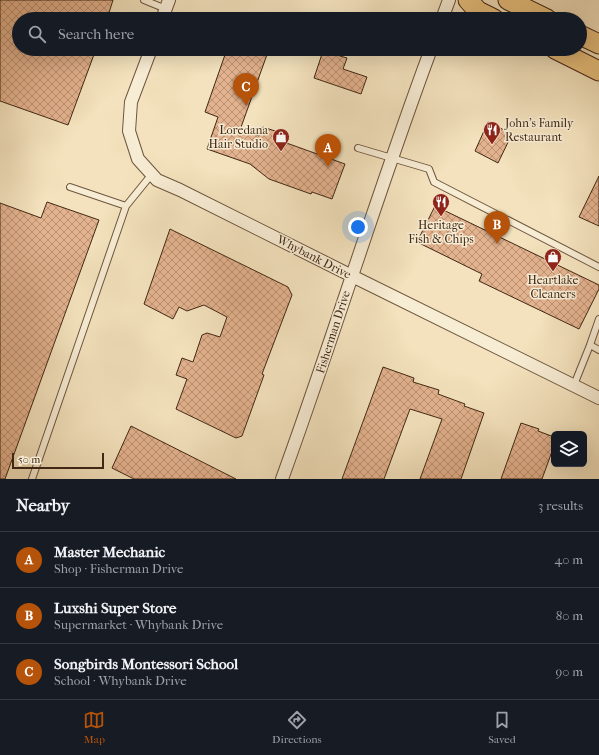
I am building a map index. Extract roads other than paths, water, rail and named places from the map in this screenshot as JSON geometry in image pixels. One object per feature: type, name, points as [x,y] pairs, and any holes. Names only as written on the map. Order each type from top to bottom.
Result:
[{"type":"main road","points":[[468,0],[480,12]]},
{"type":"main road","points":[[508,0],[533,12]]},
{"type":"main road","points":[[587,38],[599,44]]},
{"type":"main road","points":[[569,56],[599,71]]},
{"type":"street","points":[[445,12],[449,0]]},
{"type":"street","name":"Whybank Drive","points":[[148,56],[131,102],[128,131],[138,159],[157,180],[180,190],[599,398]]},
{"type":"street","name":"Fisherman Drive","points":[[282,479],[428,56]]},
{"type":"lane","points":[[144,0],[166,9]]},
{"type":"lane","points":[[358,148],[429,169],[434,182],[599,267]]},
{"type":"lane","points":[[32,479],[126,206],[152,174]]},
{"type":"lane","points":[[70,187],[126,206]]},
{"type":"lane","points":[[574,385],[599,319]]},
{"type":"lane","points":[[590,345],[599,350]]},
{"type":"place","name":"Songbirds Montessori School","points":[[246,106]]},
{"type":"place","name":"John's Family Restaurant","points":[[492,145]]},
{"type":"place","name":"Loredana Hair Studio","points":[[281,152]]},
{"type":"place","name":"Master Mechanic","points":[[328,167]]},
{"type":"place","name":"Heritage Fish & Chips","points":[[441,217]]},
{"type":"place","name":"Luxshi Super Store","points":[[497,244]]},
{"type":"place","name":"Heartlake Cleaners","points":[[553,272]]}]
